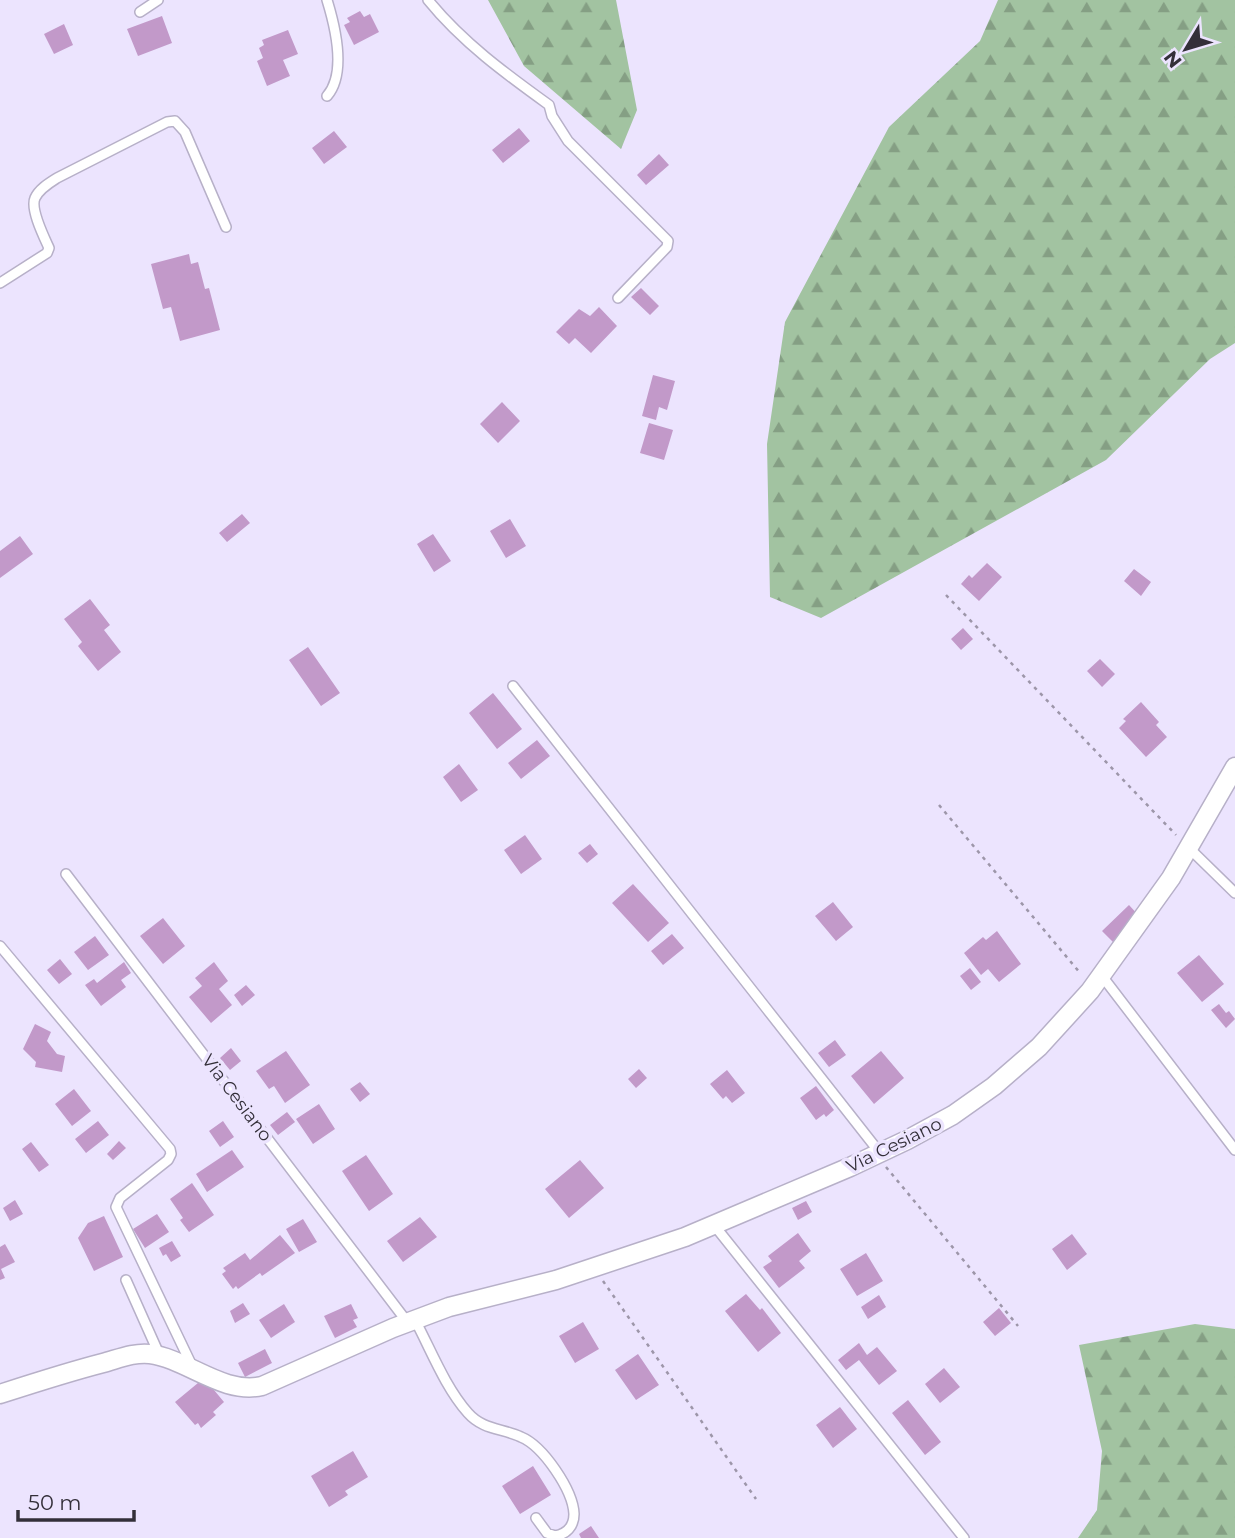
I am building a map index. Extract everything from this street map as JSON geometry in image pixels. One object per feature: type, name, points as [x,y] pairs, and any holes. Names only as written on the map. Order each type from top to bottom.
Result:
[{"type":"street","name":"Via Cesiano","points":[[0,1394],[127,1356],[143,1354],[160,1356],[232,1384],[257,1387],[412,1321],[471,1300],[594,1268],[714,1224],[878,1154],[948,1118],[986,1092],[1049,1037],[1097,982],[1164,888],[1235,767]]},
{"type":"lane","points":[[140,12],[158,0]]},
{"type":"lane","points":[[327,0],[338,54],[334,84],[327,96]]},
{"type":"lane","points":[[428,0],[450,26],[549,105],[552,116],[568,141],[668,242],[667,247],[618,298]]},
{"type":"lane","points":[[0,283],[47,253],[49,248],[34,209],[34,199],[42,188],[167,122],[175,121],[185,132],[226,227]]},
{"type":"lane","points":[[513,686],[878,1154]]},
{"type":"lane","points":[[1189,848],[1235,892]]},
{"type":"lane","name":"Via Cesiano","points":[[66,874],[412,1321]]},
{"type":"lane","points":[[0,946],[170,1149],[168,1160],[120,1198],[116,1207],[194,1369]]},
{"type":"lane","points":[[1097,982],[1235,1150]]},
{"type":"lane","points":[[714,1224],[964,1538]]},
{"type":"lane","points":[[126,1280],[160,1356]]},
{"type":"lane","points":[[412,1321],[469,1414],[491,1429],[517,1435],[534,1444],[557,1475],[570,1497],[574,1513],[572,1525],[566,1532],[555,1536],[547,1533],[536,1518]]},
{"type":"path","points":[[946,595],[1189,848]]},
{"type":"path","points":[[939,806],[1097,982]]},
{"type":"path","points":[[878,1154],[1018,1326]]},
{"type":"path","points":[[594,1268],[756,1499]]},
{"type":"green space","points":[[488,0],[616,0],[637,110],[621,149],[524,66]]},
{"type":"green space","points":[[998,0],[1235,0],[1235,343],[1210,359],[1106,460],[821,618],[770,597],[767,444],[785,322],[889,127],[980,41]]},
{"type":"green space","points":[[1195,1324],[1235,1329],[1235,1538],[1078,1538],[1097,1510],[1102,1451],[1079,1345]]},
{"type":"building","points":[[360,11],[364,17],[370,14],[379,32],[354,45],[344,25],[350,22],[347,18]]},
{"type":"building","points":[[162,16],[172,43],[138,56],[127,29]]},
{"type":"building","points":[[64,24],[73,45],[54,54],[44,34]]},
{"type":"building","points":[[288,30],[298,54],[283,60],[290,76],[267,86],[257,61],[263,58],[259,48],[264,45],[262,40]]},
{"type":"building","points":[[519,128],[530,141],[503,163],[492,150]]},
{"type":"building","points":[[334,131],[347,147],[324,164],[312,148]]},
{"type":"building","points":[[659,154],[669,165],[646,185],[637,175]]},
{"type":"building","points":[[189,254],[191,264],[198,262],[205,289],[209,288],[220,330],[180,341],[171,307],[163,309],[151,264]]},
{"type":"building","points":[[641,288],[659,306],[650,315],[631,297]]},
{"type":"building","points":[[599,307],[617,326],[591,353],[575,338],[569,344],[556,332],[579,309],[590,316]]},
{"type":"building","points":[[653,375],[675,381],[667,410],[659,407],[656,420],[642,416]]},
{"type":"building","points":[[502,402],[520,421],[498,443],[480,424]]},
{"type":"building","points":[[649,423],[673,430],[664,460],[640,453]]},
{"type":"building","points":[[242,514],[250,523],[227,542],[219,533]]},
{"type":"building","points":[[510,519],[526,546],[506,558],[490,531]]},
{"type":"building","points":[[433,534],[451,561],[434,572],[417,544]]},
{"type":"building","points":[[20,536],[33,554],[0,578],[0,551]]},
{"type":"building","points":[[987,563],[1002,577],[979,601],[961,584],[969,575],[972,578]]},
{"type":"building","points":[[1134,569],[1151,582],[1141,596],[1124,581]]},
{"type":"building","points":[[90,599],[110,625],[104,630],[121,652],[98,671],[78,646],[82,642],[64,619]]},
{"type":"building","points":[[963,628],[973,639],[961,650],[951,639]]},
{"type":"building","points":[[308,647],[340,693],[321,706],[289,660]]},
{"type":"building","points":[[1100,659],[1115,674],[1102,687],[1087,671]]},
{"type":"building","points":[[493,693],[522,729],[497,749],[469,713]]},
{"type":"building","points":[[1141,702],[1159,722],[1156,725],[1167,737],[1146,757],[1119,728],[1126,721],[1123,719]]},
{"type":"building","points":[[537,740],[550,756],[521,779],[508,763]]},
{"type":"building","points":[[459,764],[478,790],[461,802],[443,777]]},
{"type":"building","points":[[525,835],[542,859],[521,874],[504,850]]},
{"type":"building","points":[[590,844],[598,854],[587,863],[578,853]]},
{"type":"building","points":[[633,884],[669,923],[648,942],[612,903]]},
{"type":"building","points":[[833,902],[853,927],[836,941],[815,916]]},
{"type":"building","points":[[1129,905],[1140,917],[1113,942],[1102,931]]},
{"type":"building","points":[[163,918],[185,946],[163,964],[140,936]]},
{"type":"building","points":[[997,931],[1021,964],[999,982],[988,969],[981,975],[964,953],[983,937],[986,940]]},
{"type":"building","points":[[672,934],[684,948],[663,965],[651,951]]},
{"type":"building","points":[[95,936],[109,955],[88,970],[74,952]]},
{"type":"building","points":[[1199,955],[1224,984],[1202,1002],[1177,973]]},
{"type":"building","points":[[60,959],[72,974],[59,984],[47,970]]},
{"type":"building","points":[[124,962],[131,973],[121,980],[126,987],[101,1006],[85,985],[94,979],[97,983]]},
{"type":"building","points":[[214,962],[228,981],[219,989],[232,1005],[211,1023],[189,997],[202,986],[195,978]]},
{"type":"building","points":[[970,968],[981,982],[971,990],[960,976]]},
{"type":"building","points":[[246,985],[255,995],[242,1006],[234,995]]},
{"type":"building","points":[[1219,1004],[1235,1019],[1226,1028],[1211,1010]]},
{"type":"building","points":[[35,1024],[51,1032],[47,1041],[57,1054],[65,1056],[62,1072],[35,1067],[36,1062],[23,1049]]},
{"type":"building","points":[[835,1040],[846,1055],[829,1067],[818,1053]]},
{"type":"building","points":[[231,1048],[241,1061],[230,1070],[220,1058]]},
{"type":"building","points":[[286,1051],[310,1085],[285,1103],[274,1086],[269,1089],[256,1071]]},
{"type":"building","points":[[881,1051],[904,1078],[874,1104],[851,1076]]},
{"type":"building","points":[[639,1069],[647,1078],[636,1088],[628,1079]]},
{"type":"building","points":[[727,1070],[745,1093],[732,1103],[726,1096],[723,1099],[710,1084]]},
{"type":"building","points":[[360,1082],[370,1094],[360,1102],[350,1089]]},
{"type":"building","points":[[816,1086],[834,1110],[826,1117],[824,1114],[816,1120],[800,1098]]},
{"type":"building","points":[[74,1089],[91,1111],[72,1126],[55,1104]]},
{"type":"building","points":[[319,1104],[335,1129],[313,1144],[296,1119]]},
{"type":"building","points":[[287,1112],[295,1122],[278,1135],[270,1125]]},
{"type":"building","points":[[98,1121],[109,1135],[86,1153],[75,1139]]},
{"type":"building","points":[[223,1121],[234,1137],[220,1147],[209,1131]]},
{"type":"building","points":[[119,1141],[126,1148],[113,1160],[107,1154]]},
{"type":"building","points":[[31,1142],[49,1165],[39,1172],[22,1149]]},
{"type":"building","points":[[232,1150],[244,1167],[207,1192],[196,1174]]},
{"type":"building","points":[[366,1155],[393,1194],[369,1211],[342,1171]]},
{"type":"building","points":[[580,1160],[604,1188],[569,1218],[545,1189]]},
{"type":"building","points":[[192,1183],[214,1215],[189,1232],[170,1199]]},
{"type":"building","points":[[15,1200],[23,1214],[10,1221],[3,1208]]},
{"type":"building","points":[[806,1201],[812,1212],[798,1220],[792,1208]]},
{"type":"building","points":[[157,1214],[169,1232],[145,1248],[133,1229]]},
{"type":"building","points":[[104,1216],[123,1257],[94,1271],[78,1238],[88,1223]]},
{"type":"building","points":[[420,1217],[437,1237],[403,1262],[387,1241]]},
{"type":"building","points":[[303,1219],[317,1242],[299,1252],[286,1229]]},
{"type":"building","points":[[798,1233],[811,1251],[799,1261],[805,1268],[779,1288],[763,1267],[772,1261],[768,1256]]},
{"type":"building","points":[[1072,1234],[1087,1254],[1067,1270],[1052,1249]]},
{"type":"building","points":[[280,1235],[295,1253],[262,1276],[260,1273],[238,1289],[236,1286],[233,1289],[222,1274],[226,1271],[223,1268],[245,1253],[250,1260]]},
{"type":"building","points":[[172,1241],[181,1256],[171,1262],[166,1254],[163,1256],[159,1248]]},
{"type":"building","points":[[5,1244],[15,1262],[1,1269],[5,1278],[0,1280],[0,1247]]},
{"type":"building","points":[[866,1253],[883,1281],[857,1296],[840,1269]]},
{"type":"building","points":[[746,1294],[760,1310],[762,1308],[781,1333],[758,1352],[725,1311]]},
{"type":"building","points":[[879,1295],[886,1307],[868,1319],[861,1307]]},
{"type":"building","points":[[243,1303],[250,1314],[235,1323],[230,1311]]},
{"type":"building","points":[[284,1304],[295,1322],[271,1338],[259,1320]]},
{"type":"building","points":[[351,1304],[358,1318],[353,1320],[357,1327],[335,1338],[324,1316]]},
{"type":"building","points":[[999,1308],[1011,1323],[995,1336],[983,1322]]},
{"type":"building","points":[[583,1322],[599,1349],[575,1363],[559,1336]]},
{"type":"building","points":[[859,1343],[867,1355],[877,1347],[897,1371],[879,1385],[859,1360],[846,1370],[838,1360]]},
{"type":"building","points":[[265,1349],[272,1363],[245,1377],[238,1363]]},
{"type":"building","points":[[638,1354],[659,1385],[636,1400],[615,1370]]},
{"type":"building","points":[[944,1368],[960,1387],[940,1403],[925,1384]]},
{"type":"building","points":[[204,1378],[224,1402],[213,1412],[216,1415],[201,1428],[198,1423],[195,1425],[175,1402]]},
{"type":"building","points":[[908,1400],[941,1442],[925,1455],[892,1413]]},
{"type":"building","points":[[840,1407],[857,1429],[833,1448],[816,1425]]},
{"type":"building","points":[[353,1451],[368,1477],[345,1491],[348,1495],[329,1507],[311,1476]]},
{"type":"building","points":[[533,1466],[551,1495],[520,1514],[502,1486]]},
{"type":"building","points":[[591,1526],[599,1538],[581,1538],[579,1534]]}]
